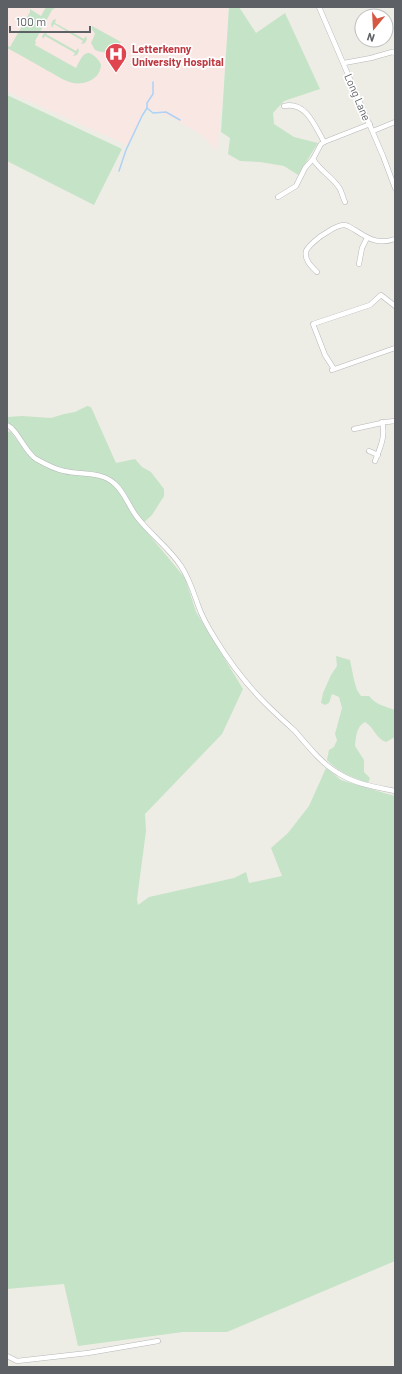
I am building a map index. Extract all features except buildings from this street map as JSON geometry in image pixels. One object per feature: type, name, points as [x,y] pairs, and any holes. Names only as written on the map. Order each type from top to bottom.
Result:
[{"type":"street","name":"Long Lane","points":[[319,7],[373,131],[395,188]]},
{"type":"street","points":[[344,63],[392,52],[395,53]]},
{"type":"street","points":[[284,106],[296,106],[303,109],[324,142]]},
{"type":"street","points":[[373,131],[395,122]]},
{"type":"street","points":[[278,197],[296,186],[305,168],[313,160],[321,144],[370,124]]},
{"type":"street","points":[[313,160],[340,189],[345,202]]},
{"type":"street","points":[[317,272],[308,262],[306,255],[307,250],[312,243],[327,232],[339,226],[347,226],[367,238],[384,242],[395,239]]},
{"type":"street","points":[[359,264],[362,248],[367,238]]},
{"type":"street","points":[[395,306],[382,293],[370,305],[313,324],[325,355],[333,370],[395,348]]},
{"type":"street","points":[[354,429],[382,422],[395,421]]},
{"type":"street","points":[[375,461],[382,443],[382,422]]},
{"type":"street","points":[[7,425],[14,431],[27,450],[43,463],[63,471],[97,474],[115,484],[137,517],[181,565],[189,580],[202,613],[216,640],[234,667],[250,687],[285,721],[324,763],[336,772],[348,779],[362,784],[395,791]]},
{"type":"street","points":[[369,452],[378,454]]},
{"type":"street","points":[[7,1356],[18,1361],[88,1353],[158,1341]]},
{"type":"shaded area","name":"Letterkenny University Hospital","points":[[7,7],[228,7],[226,56],[217,151],[200,134],[174,119],[153,110],[144,109],[129,146],[7,91]]},
{"type":"green space","points":[[46,7],[55,8],[52,10],[35,41],[35,45],[76,68],[85,54],[90,53],[100,62],[101,65],[98,74],[92,80],[83,83],[70,82],[60,78],[7,48],[7,46],[10,47],[30,12],[30,9],[41,16]]},
{"type":"green space","points":[[229,7],[239,7],[256,33],[285,13],[320,89],[284,101],[273,113],[274,124],[294,137],[318,143],[298,175],[284,166],[260,162],[240,161],[228,154],[230,138],[221,132]]},
{"type":"green space","points":[[56,19],[55,23],[84,39],[86,36],[87,39],[85,43],[81,44],[83,41],[54,24],[52,28],[51,24],[53,20]]},
{"type":"green space","points":[[92,26],[121,42],[110,51],[103,52],[95,50],[91,43],[95,34]]},
{"type":"green space","points":[[46,31],[48,31],[46,34],[76,51],[78,48],[79,51],[77,55],[73,56],[75,53],[45,36],[43,39],[42,36]]},
{"type":"green space","points":[[7,95],[122,149],[94,205],[7,161]]},
{"type":"green space","points":[[87,406],[91,407],[116,463],[135,459],[142,467],[151,472],[164,489],[164,496],[152,515],[141,525],[185,578],[196,612],[243,689],[222,734],[145,814],[146,831],[137,899],[138,905],[149,897],[234,878],[246,872],[249,883],[282,876],[271,848],[288,833],[309,806],[326,768],[341,780],[395,796],[395,1261],[227,1332],[183,1332],[78,1346],[64,1284],[7,1289],[7,433],[10,431],[30,457],[15,430],[7,422],[7,417],[22,416],[51,418],[75,412]]},
{"type":"green space","points":[[336,656],[350,660],[357,690],[361,696],[369,696],[377,703],[395,710],[395,737],[386,742],[377,736],[371,727],[365,722],[357,732],[355,746],[364,760],[364,772],[370,778],[368,783],[346,774],[327,760],[329,750],[334,747],[337,740],[335,734],[342,708],[339,697],[332,694],[329,703],[325,705],[321,703],[323,693],[337,666]]},
{"type":"waterway","points":[[119,171],[126,150],[147,108],[147,103],[153,94],[153,82]]},
{"type":"waterway","points":[[147,108],[153,113],[166,112],[180,120]]},
{"type":"place","name":"Letterkenny University Hospital","points":[[116,74]]}]
